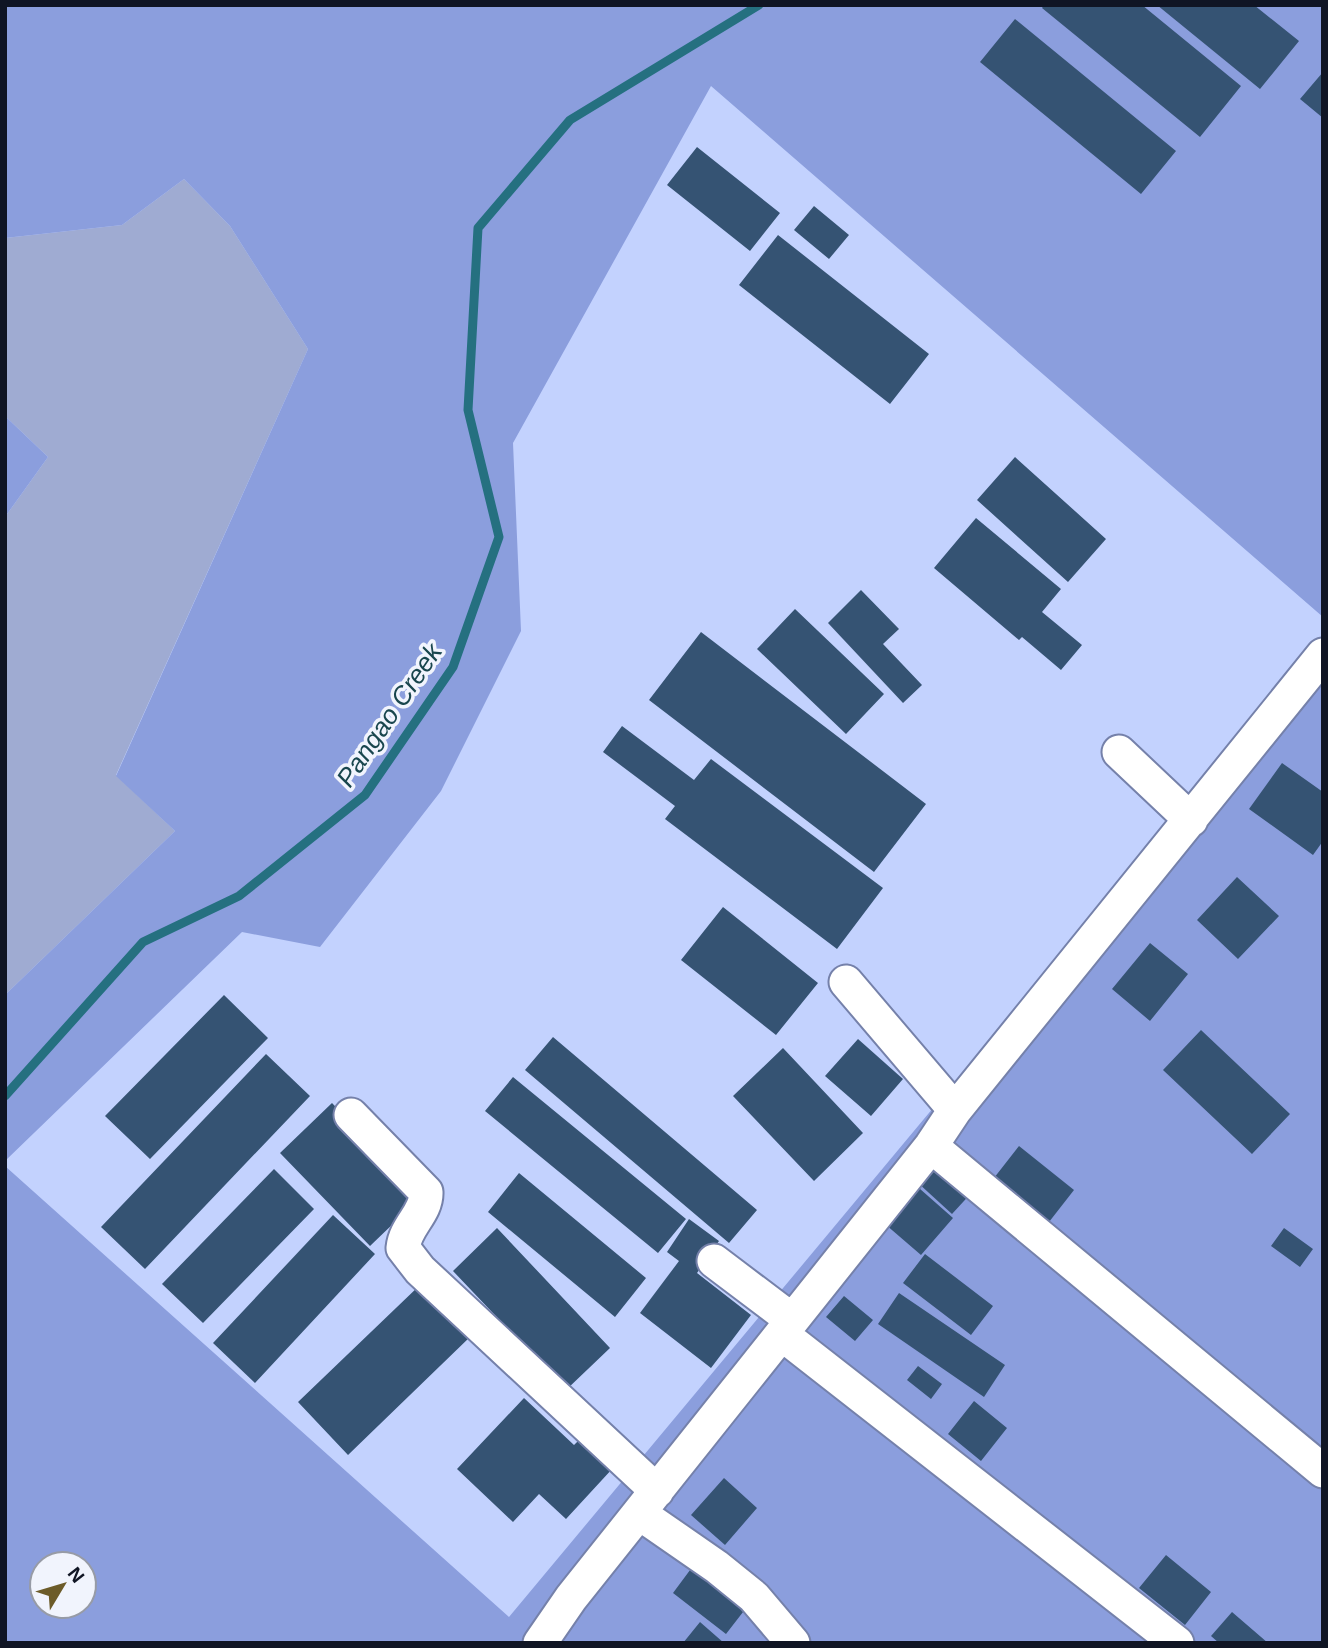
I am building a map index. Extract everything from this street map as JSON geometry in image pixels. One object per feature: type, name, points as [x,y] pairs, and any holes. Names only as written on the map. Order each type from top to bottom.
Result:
[{"type":"street","points":[[556,1635],[648,1502],[931,1146],[955,1110],[1191,820],[1319,668]]},
{"type":"street","points":[[1119,752],[1191,820]]},
{"type":"street","points":[[846,982],[955,1110]]},
{"type":"street","points":[[351,1115],[426,1192],[423,1208],[404,1234],[403,1248],[420,1270],[648,1502],[717,1567],[754,1597],[793,1643]]},
{"type":"street","points":[[931,1146],[1323,1471]]},
{"type":"street","points":[[714,1261],[788,1328],[1177,1643]]},
{"type":"shaded area","points":[[5,5],[1323,5],[1323,617],[711,86],[513,443],[521,631],[441,791],[320,947],[242,932],[5,1161],[5,995],[175,831],[116,776],[308,349],[230,226],[184,179],[122,225],[5,238]]},
{"type":"shaded area","points":[[184,179],[230,226],[308,349],[116,775],[175,831],[5,995],[5,517],[48,457],[5,416],[5,238],[122,225]]},
{"type":"shaded area","points":[[5,416],[48,457],[5,517]]},
{"type":"shaded area","points":[[1323,640],[1323,1643],[5,1643],[5,1166],[509,1617]]},
{"type":"building","points":[[1044,5],[1142,5],[1241,86],[1200,137],[1042,8]]},
{"type":"building","points":[[1157,5],[1254,5],[1299,41],[1260,89]]},
{"type":"building","points":[[1015,19],[1176,151],[1141,194],[980,62]]},
{"type":"building","points":[[1323,72],[1323,118],[1300,99]]},
{"type":"building","points":[[697,147],[780,213],[750,251],[667,185]]},
{"type":"building","points":[[814,206],[849,235],[829,259],[794,230]]},
{"type":"building","points":[[778,235],[929,354],[890,404],[739,285]]},
{"type":"building","points":[[1015,457],[1106,539],[1068,582],[977,500]]},
{"type":"building","points":[[976,518],[1061,589],[1042,612],[1082,645],[1061,670],[1022,637],[1019,640],[934,568]]},
{"type":"building","points":[[861,590],[899,629],[883,644],[922,685],[903,703],[828,623]]},
{"type":"building","points":[[795,609],[884,694],[846,734],[757,649]]},
{"type":"building","points":[[701,632],[926,804],[874,872],[649,700]]},
{"type":"building","points":[[622,726],[694,780],[711,759],[883,888],[837,949],[665,819],[675,806],[603,752]]},
{"type":"building","points":[[1282,763],[1323,792],[1323,841],[1313,855],[1249,809]]},
{"type":"building","points":[[1237,877],[1279,916],[1238,959],[1197,920]]},
{"type":"building","points":[[723,907],[818,983],[776,1035],[681,960]]},
{"type":"building","points":[[1150,943],[1188,974],[1150,1021],[1112,989]]},
{"type":"building","points":[[224,995],[268,1038],[150,1159],[105,1116]]},
{"type":"building","points":[[1201,1030],[1290,1114],[1252,1154],[1163,1070]]},
{"type":"building","points":[[553,1037],[757,1210],[729,1243],[525,1070]]},
{"type":"building","points":[[858,1039],[903,1079],[871,1116],[825,1076]]},
{"type":"building","points":[[783,1048],[863,1133],[814,1181],[733,1096]]},
{"type":"building","points":[[266,1054],[310,1096],[145,1269],[101,1227]]},
{"type":"building","points":[[513,1077],[686,1219],[658,1253],[485,1111]]},
{"type":"building","points":[[332,1103],[422,1196],[370,1246],[280,1153]]},
{"type":"building","points":[[1019,1146],[1074,1190],[1049,1222],[994,1178]]},
{"type":"building","points":[[940,1157],[975,1189],[952,1214],[917,1182]]},
{"type":"building","points":[[274,1169],[314,1209],[203,1323],[162,1284]]},
{"type":"building","points":[[519,1173],[646,1278],[615,1317],[488,1212]]},
{"type":"building","points":[[911,1181],[953,1218],[921,1255],[878,1218]]},
{"type":"building","points":[[333,1215],[375,1254],[255,1383],[213,1343]]},
{"type":"building","points":[[689,1219],[719,1241],[697,1273],[751,1315],[711,1368],[640,1313],[679,1261],[667,1252]]},
{"type":"building","points":[[497,1228],[610,1348],[566,1390],[453,1271]]},
{"type":"building","points":[[1284,1228],[1313,1249],[1300,1267],[1271,1246]]},
{"type":"building","points":[[925,1254],[993,1306],[971,1335],[903,1283]]},
{"type":"building","points":[[421,1284],[471,1336],[348,1455],[298,1402]]},
{"type":"building","points":[[899,1293],[1005,1365],[984,1397],[878,1324]]},
{"type":"building","points":[[844,1296],[873,1320],[855,1341],[826,1317]]},
{"type":"building","points":[[918,1366],[942,1384],[931,1399],[907,1380]]},
{"type":"building","points":[[524,1398],[574,1445],[581,1438],[613,1468],[566,1519],[539,1494],[513,1522],[457,1469]]},
{"type":"building","points":[[974,1401],[1007,1428],[981,1461],[948,1434]]},
{"type":"building","points":[[724,1478],[757,1508],[725,1545],[691,1515]]},
{"type":"building","points":[[1166,1555],[1211,1592],[1185,1625],[1139,1588]]},
{"type":"building","points":[[696,1562],[750,1603],[726,1634],[673,1593]]},
{"type":"building","points":[[1232,1612],[1268,1643],[1219,1643],[1211,1636]]},
{"type":"building","points":[[700,1622],[724,1643],[683,1643]]},
{"type":"waterway","name":"Pangao Creek","points":[[5,1096],[143,942],[239,896],[365,795],[453,667],[499,537],[468,410],[478,228],[570,120],[759,5]]}]
